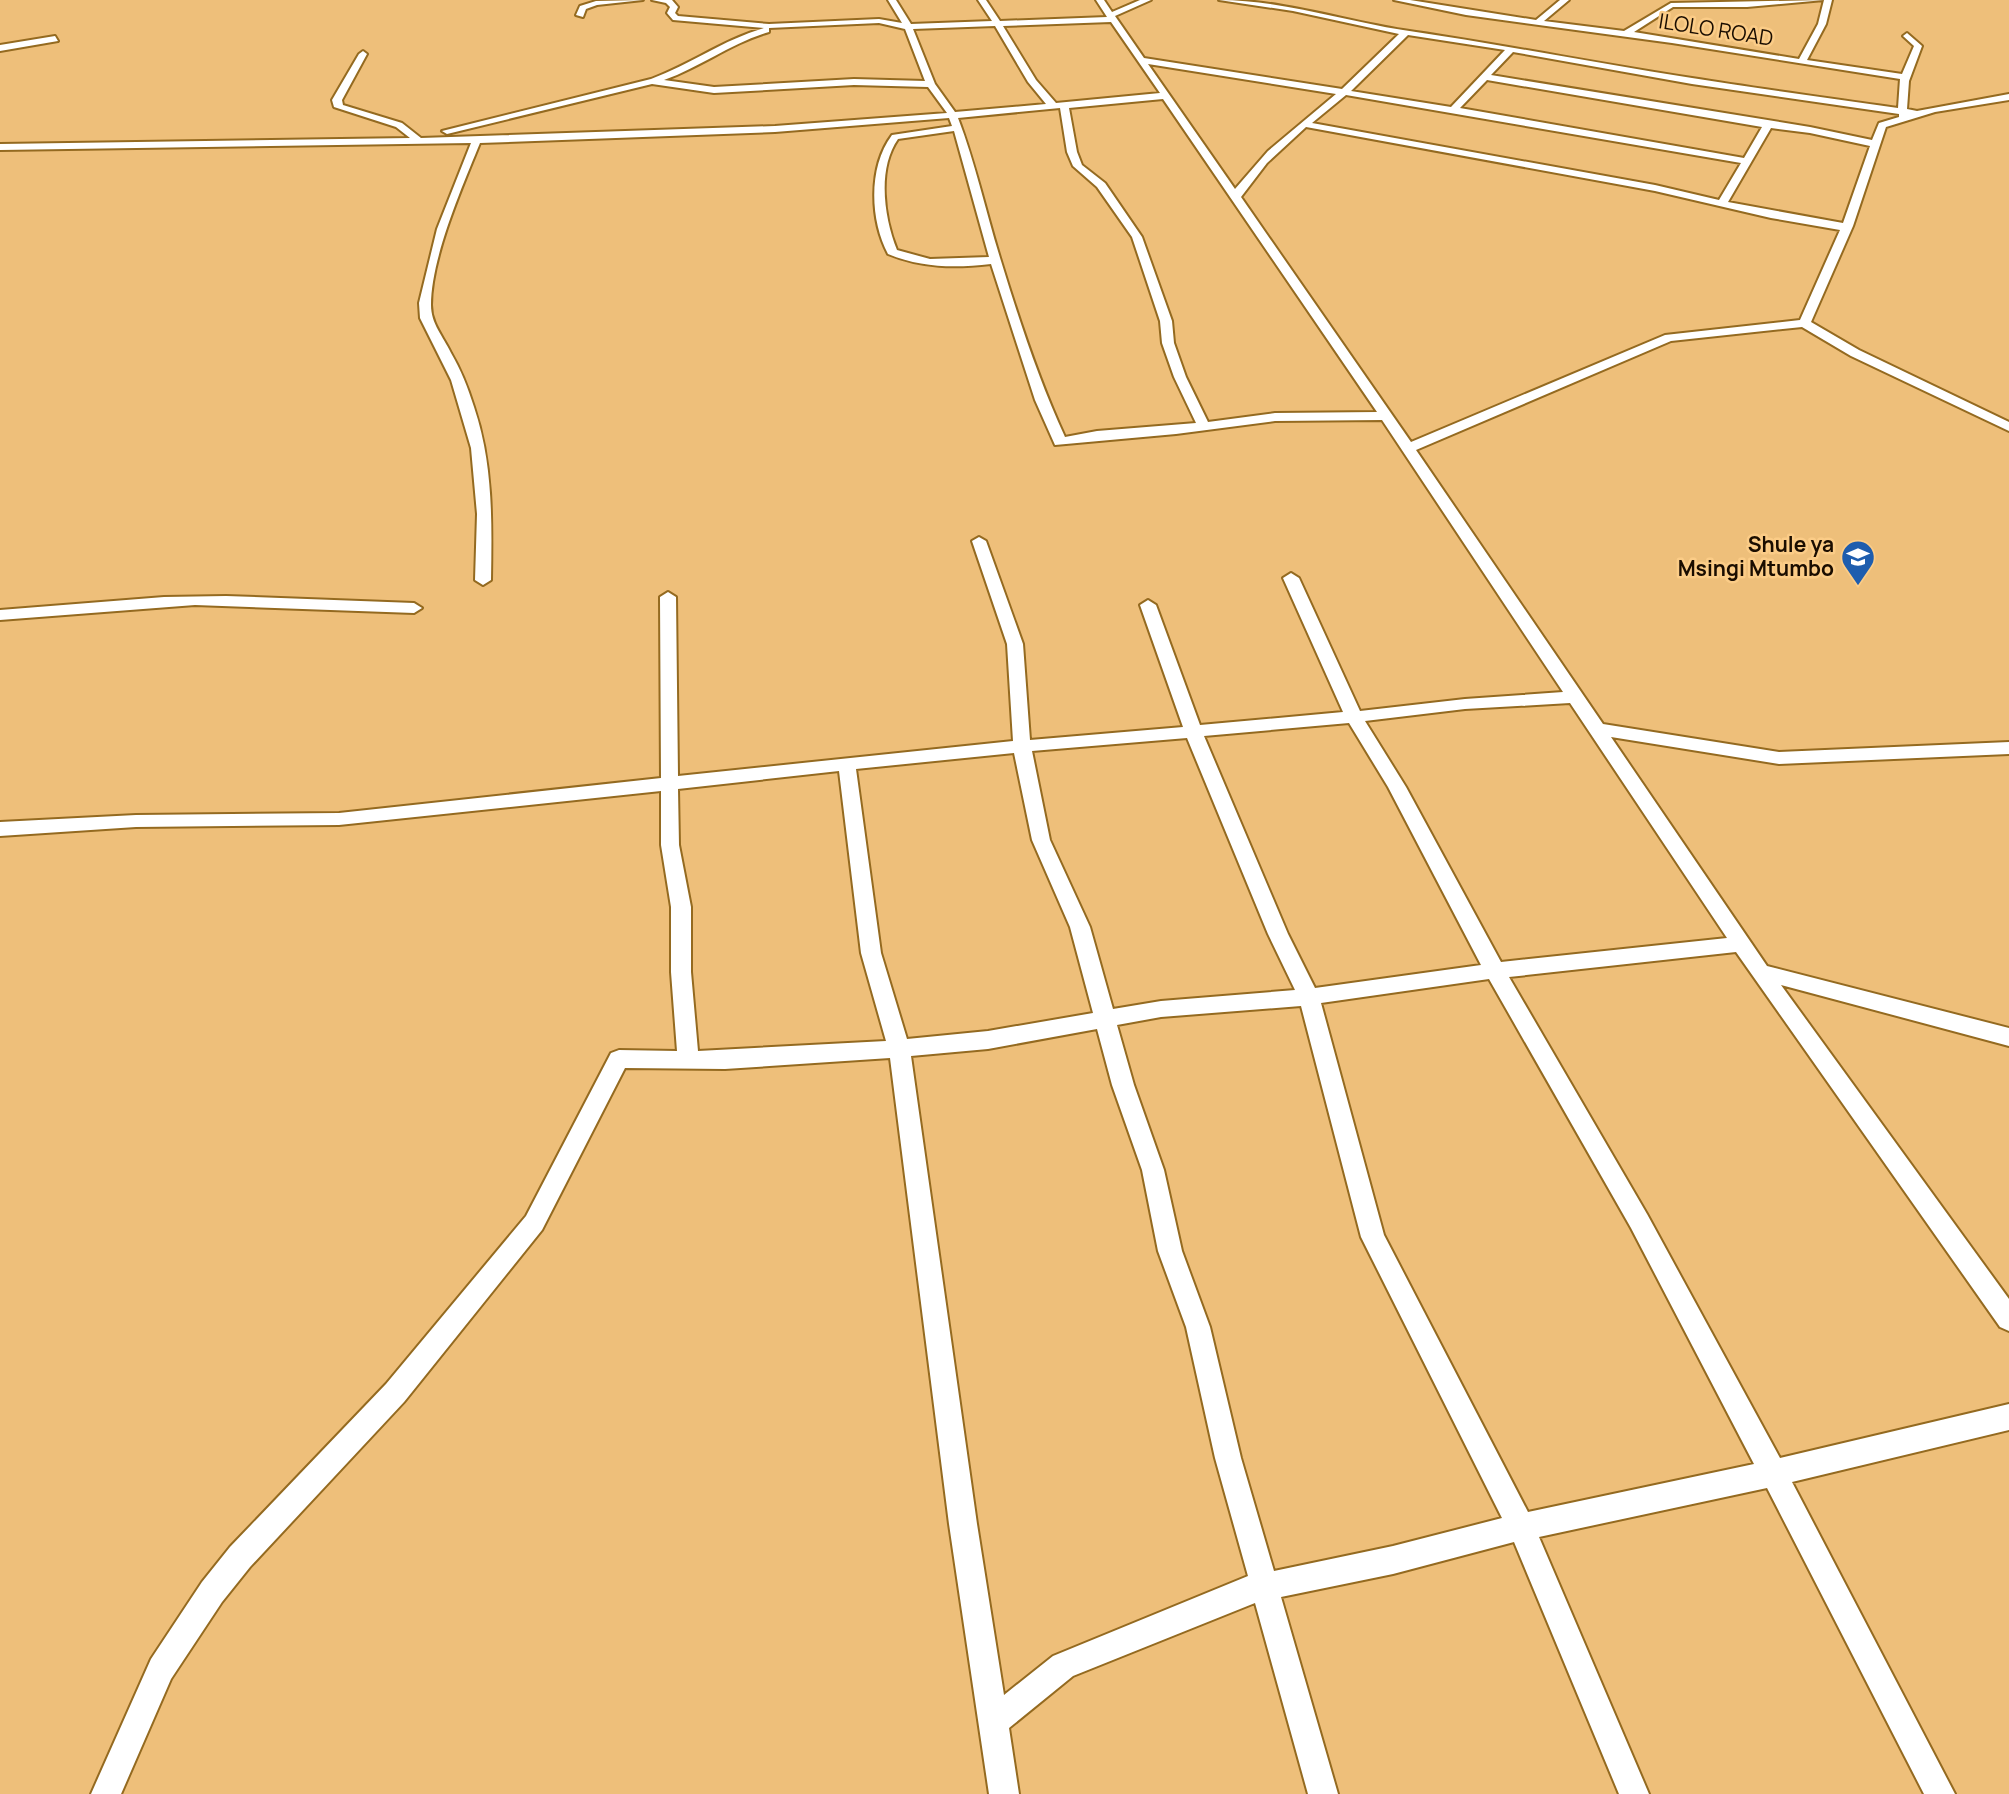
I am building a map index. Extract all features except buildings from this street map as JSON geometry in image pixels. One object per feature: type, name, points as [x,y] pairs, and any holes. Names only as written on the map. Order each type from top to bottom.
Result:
[{"type":"street","points":[[580,15],[583,8],[596,3],[639,0]]},
{"type":"street","points":[[656,0],[668,1],[674,6],[671,13],[676,18],[782,26],[879,21],[908,27],[1112,17],[1147,0]]},
{"type":"street","points":[[892,0],[908,27],[931,84],[952,114],[967,155],[995,260],[1041,400],[1060,442],[1097,435],[1275,417],[1386,416]]},
{"type":"street","points":[[982,0],[999,22],[1004,37],[1042,96],[1059,106],[1078,166],[1101,186],[1137,236],[1166,321],[1168,343],[1176,366],[1203,425]]},
{"type":"street","points":[[1101,0],[1408,448],[1760,972],[2009,1319]]},
{"type":"street","points":[[1223,0],[1314,13],[1405,33],[1511,48],[1692,81],[1904,115],[2009,97]]},
{"type":"street","name":"ILOLO ROAD","points":[[1398,0],[1464,13],[1625,33],[1904,77]]},
{"type":"street","points":[[1538,22],[1565,0]]},
{"type":"street","points":[[1625,33],[1671,5],[1747,5],[1820,0]]},
{"type":"street","points":[[1802,62],[1811,41],[1826,19],[1828,0]]},
{"type":"street","points":[[413,140],[654,81],[687,69],[740,38],[782,26]]},
{"type":"street","points":[[1236,197],[1244,181],[1269,153],[1341,93],[1405,33]]},
{"type":"street","points":[[1904,115],[1900,100],[1904,77],[1919,46],[1907,36]]},
{"type":"street","points":[[0,48],[55,39]]},
{"type":"street","points":[[1454,110],[1511,48]]},
{"type":"street","points":[[363,54],[337,100],[339,107],[399,125],[413,140]]},
{"type":"street","points":[[1142,60],[1454,110],[1745,162]]},
{"type":"street","points":[[1485,77],[1810,130],[1876,144]]},
{"type":"street","points":[[654,81],[714,90],[854,82],[931,84]]},
{"type":"street","points":[[0,147],[477,139],[725,131],[1059,106],[1132,96],[1167,96]]},
{"type":"street","points":[[1804,323],[1816,301],[1845,227],[1881,125],[1904,115]]},
{"type":"street","points":[[1304,124],[1655,188],[1771,215],[1845,227]]},
{"type":"street","points":[[1722,204],[1768,125]]},
{"type":"street","points":[[957,128],[895,137],[890,142],[882,177],[884,236],[892,252],[918,262],[960,264],[995,260]]},
{"type":"street","points":[[477,139],[442,232],[429,280],[425,317],[447,356],[468,407],[481,466],[485,520],[483,580]]},
{"type":"street","points":[[1408,448],[1669,338],[1804,323],[1855,354],[2009,427]]},
{"type":"street","points":[[979,541],[1015,643],[1022,747],[1041,841],[1080,927],[1122,1085],[1153,1170],[1170,1251],[1198,1327],[1228,1458],[1323,1794]]},
{"type":"street","points":[[1291,578],[1354,717],[1397,787],[1495,971],[1639,1221],[1940,1794]]},
{"type":"street","points":[[668,597],[670,845],[681,907],[681,972],[688,1059]]},
{"type":"street","points":[[0,615],[47,614],[165,602],[271,602],[414,608]]},
{"type":"street","points":[[1148,605],[1193,730],[1278,934],[1309,997],[1373,1237],[1521,1527],[1634,1794]]},
{"type":"street","points":[[0,829],[136,821],[339,819],[1193,730],[1354,717],[1465,704],[1576,697]]},
{"type":"street","points":[[1597,729],[1779,758],[2009,748]]},
{"type":"street","points":[[847,765],[871,953],[899,1049],[963,1524],[1004,1794]]},
{"type":"street","points":[[106,1794],[161,1668],[212,1592],[240,1557],[395,1393],[534,1223],[619,1059],[725,1060],[899,1049],[988,1040],[1161,1009],[1309,997],[1421,979],[1741,944]]},
{"type":"street","points":[[1760,972],[2009,1037]]},
{"type":"street","points":[[994,1721],[1063,1666],[1244,1591],[1393,1560],[1521,1527],[1773,1473],[2009,1417]]},
{"type":"place","name":"Shule ya Msingi Mtumbo","points":[[1858,587]]}]
